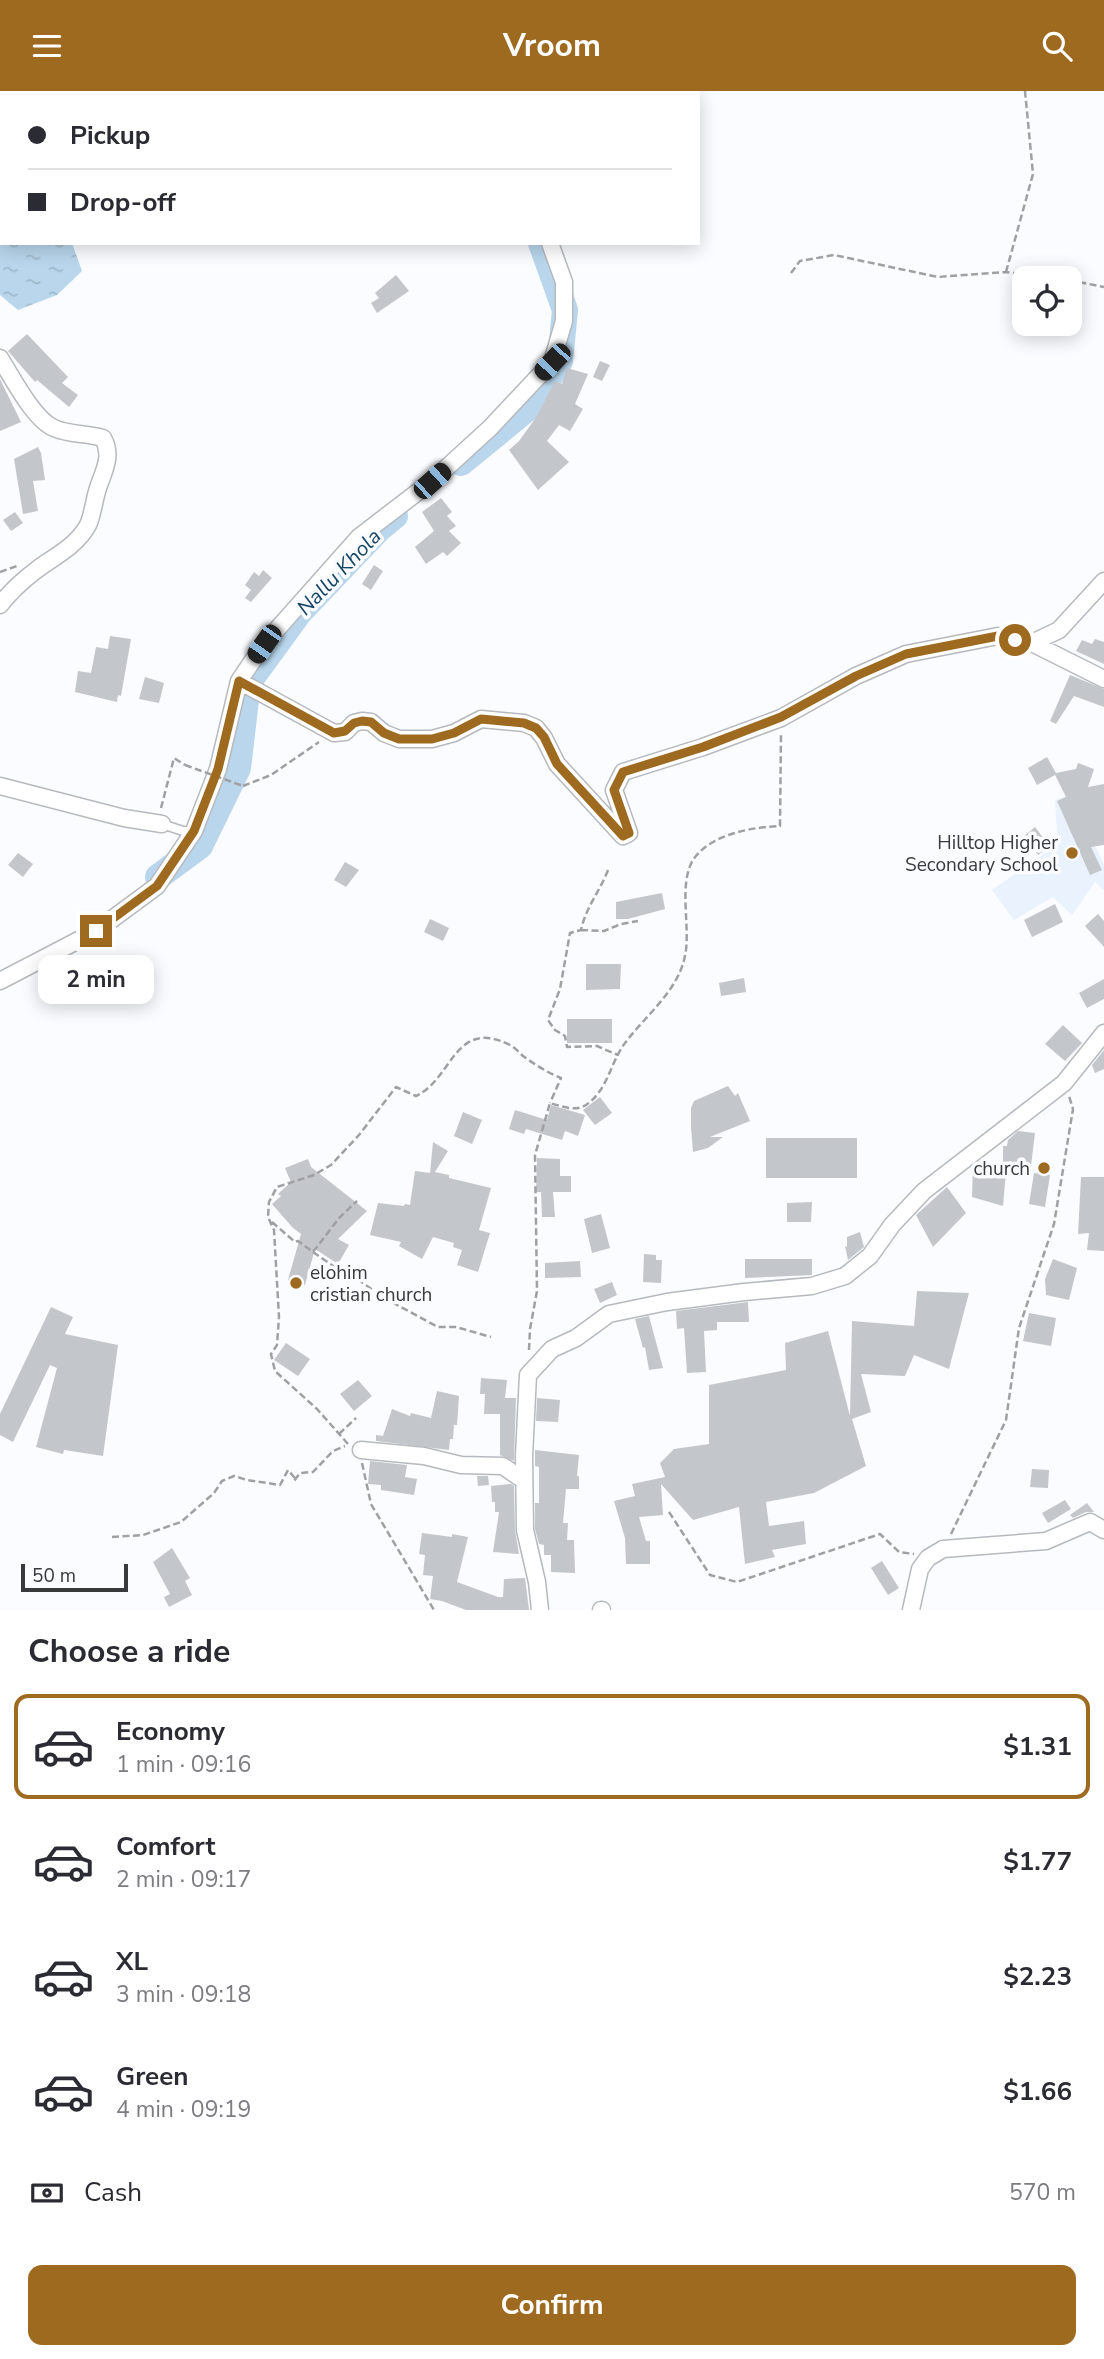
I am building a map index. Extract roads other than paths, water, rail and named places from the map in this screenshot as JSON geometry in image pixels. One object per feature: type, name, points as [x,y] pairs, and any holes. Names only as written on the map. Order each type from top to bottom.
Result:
[{"type":"street","points":[[0,981],[96,931],[157,886],[194,831],[218,769],[239,681],[264,644],[359,537],[432,481],[490,428],[552,362],[564,321],[564,282],[551,245]]},
{"type":"street","points":[[0,358],[38,416],[51,428],[103,437],[109,448],[107,464],[89,524],[77,540],[19,585],[0,605]]},
{"type":"street","points":[[1032,643],[1059,630],[1104,581]]},
{"type":"street","points":[[239,681],[334,733],[345,731],[354,723],[362,721],[371,722],[384,733],[399,739],[432,739],[454,733],[481,719],[524,723],[536,728],[544,737],[557,764],[623,836],[629,833],[614,790],[623,772],[703,747],[781,717],[856,676],[906,654],[998,636],[1032,643],[1104,679]]},
{"type":"street","points":[[0,786],[124,818],[157,823]]},
{"type":"street","points":[[540,1610],[537,1582],[525,1530],[523,1480],[528,1375],[552,1349],[576,1338],[609,1314],[744,1291],[812,1286],[845,1276],[870,1256],[892,1225],[924,1192],[1064,1083],[1104,1033]]},
{"type":"street","points":[[355,1447],[424,1456],[461,1465],[503,1466],[523,1480]]},
{"type":"street","points":[[911,1610],[920,1569],[943,1549],[1046,1541],[1090,1523],[1104,1530]]},
{"type":"lane","points":[[157,823],[183,831],[194,831]]},
{"type":"water","points":[[0,245],[73,245],[82,271],[57,295],[18,310],[0,295]]},
{"type":"waterway","name":"Nallu Khola","points":[[461,463],[533,404],[560,361],[565,310],[542,245]]},
{"type":"waterway","name":"Nallu Khola","points":[[158,877],[200,846],[238,768],[248,683],[299,613],[379,529],[395,516]]},
{"type":"place","name":"Hilltop Higher Secondary School","points":[[1072,853]]},
{"type":"place","name":"church","points":[[1044,1168]]},
{"type":"place","name":"elohim cristian church","points":[[296,1283]]}]
